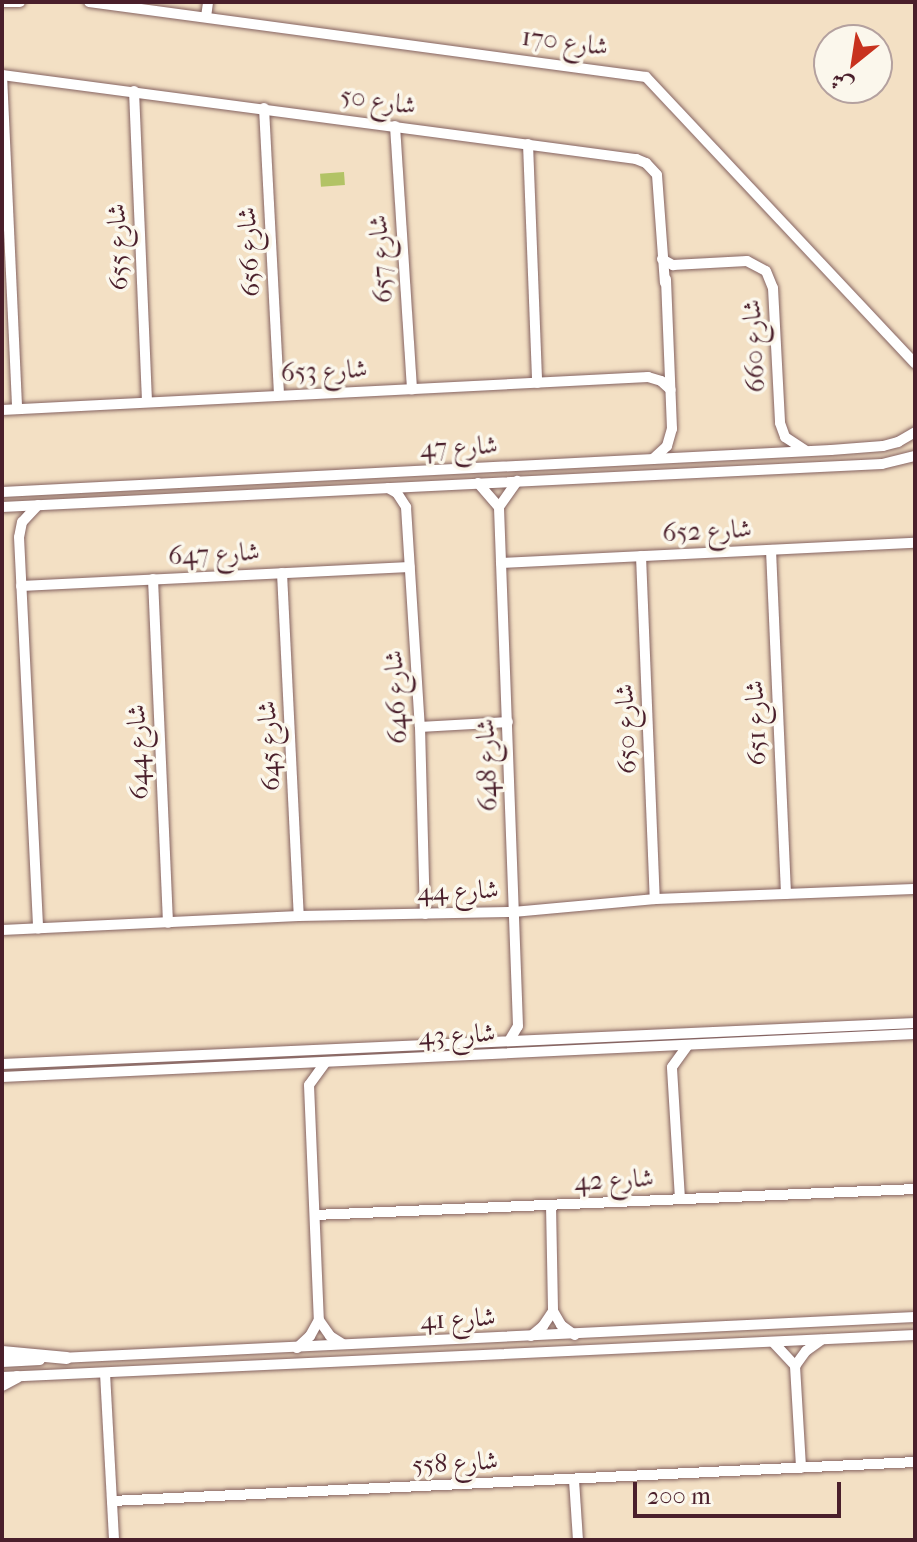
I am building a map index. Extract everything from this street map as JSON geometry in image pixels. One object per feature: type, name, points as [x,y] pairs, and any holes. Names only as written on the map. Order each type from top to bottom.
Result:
[{"type":"main road","points":[[2,1352],[67,1358]]},
{"type":"main road","points":[[2,1385],[17,1377]]},
{"type":"street","points":[[3,2],[20,2]]},
{"type":"street","name":"شارع 170","points":[[89,2],[646,77],[915,363]]},
{"type":"street","points":[[206,17],[208,2]]},
{"type":"street","points":[[2,75],[17,409]]},
{"type":"street","name":"شارع 50","points":[[2,75],[636,159],[653,168],[659,184],[671,438],[651,460]]},
{"type":"street","name":"شارع 655","points":[[134,91],[147,401]]},
{"type":"street","name":"شارع 656","points":[[264,108],[279,395]]},
{"type":"street","name":"شارع 657","points":[[395,126],[412,389]]},
{"type":"street","points":[[528,144],[537,383]]},
{"type":"street","points":[[662,259],[677,265],[665,283]]},
{"type":"street","name":"شارع 660","points":[[677,265],[747,261],[766,271],[773,288],[780,423],[785,437],[807,451]]},
{"type":"street","points":[[648,377],[660,369],[668,357]]},
{"type":"street","points":[[648,377],[661,381],[671,390]]},
{"type":"street","name":"شارع 653","points":[[2,410],[648,377]]},
{"type":"street","name":"شارع 47","points":[[2,492],[807,451],[883,446],[915,432]]},
{"type":"street","name":"شارع 47","points":[[2,507],[882,464],[915,456]]},
{"type":"street","points":[[478,483],[499,507],[517,481]]},
{"type":"street","name":"شارع 646","points":[[386,487],[397,493],[406,507],[420,727],[425,914]]},
{"type":"street","points":[[38,929],[19,529],[25,517],[39,504]]},
{"type":"street","name":"شارع 648","points":[[499,507],[518,1021],[509,1041]]},
{"type":"street","name":"شارع 652","points":[[501,563],[915,543]]},
{"type":"street","name":"شارع 651","points":[[771,550],[786,894]]},
{"type":"street","name":"شارع 650","points":[[641,556],[655,899]]},
{"type":"street","name":"شارع 647","points":[[21,586],[410,567]]},
{"type":"street","name":"شارع 645","points":[[282,573],[299,916]]},
{"type":"street","name":"شارع 644","points":[[153,579],[168,923]]},
{"type":"street","points":[[420,727],[508,722]]},
{"type":"street","name":"شارع 44","points":[[2,930],[299,916],[513,912],[655,899],[915,889]]},
{"type":"street","points":[[518,1021],[541,1040]]},
{"type":"street","name":"شارع 43","points":[[2,1064],[915,1023]]},
{"type":"street","name":"شارع 43","points":[[2,1077],[915,1034]]},
{"type":"street","points":[[680,1199],[672,1067],[688,1045]]},
{"type":"street","points":[[653,1047],[672,1067]]},
{"type":"street","points":[[325,1063],[309,1085],[319,1320],[330,1336],[346,1346]]},
{"type":"street","points":[[289,1065],[309,1085]]},
{"type":"street","name":"شارع 42","points":[[315,1215],[915,1189]]},
{"type":"street","points":[[551,1205],[553,1311],[561,1325],[575,1335]]},
{"type":"street","points":[[529,1337],[543,1326],[553,1311]]},
{"type":"street","name":"شارع 41","points":[[2,1362],[915,1317]]},
{"type":"street","points":[[297,1348],[319,1320]]},
{"type":"street","name":"شارع 41","points":[[2,1377],[915,1335]]},
{"type":"street","points":[[795,1366],[806,1351],[821,1340]]},
{"type":"street","points":[[773,1342],[795,1366],[801,1468]]},
{"type":"street","points":[[105,1373],[114,1540]]},
{"type":"street","name":"شارع 558","points":[[112,1501],[915,1462]]},
{"type":"street","points":[[574,1480],[578,1540]]},
{"type":"green space","points":[[344,172],[345,185],[321,187],[320,174]]}]
